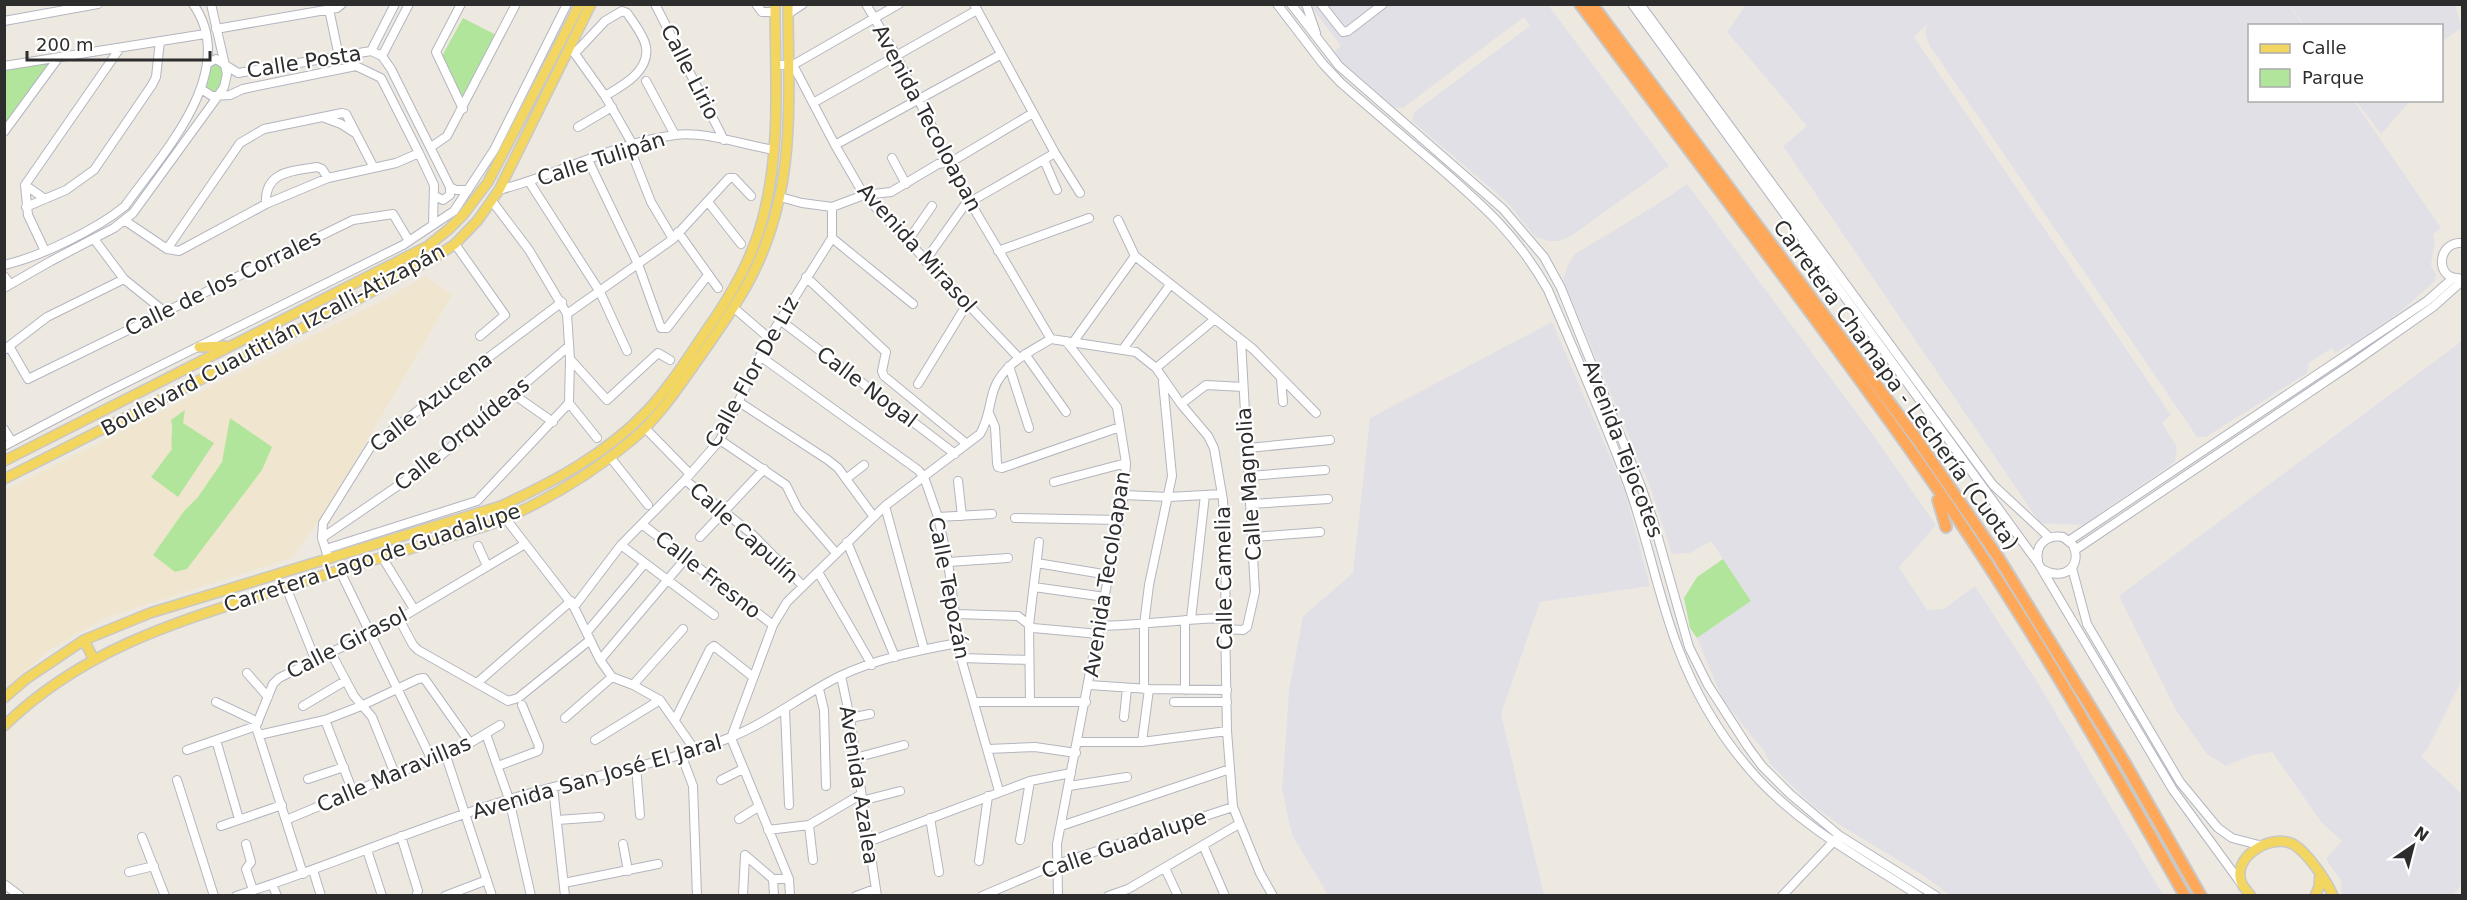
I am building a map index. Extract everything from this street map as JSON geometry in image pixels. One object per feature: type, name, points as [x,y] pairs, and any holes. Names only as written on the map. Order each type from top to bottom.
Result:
[{"type":"highway","name":"Carretera Chamapa - Lechería (Cuota)","points":[[1580,4],[1907,445],[2017,611],[2114,770],[2185,896]]},
{"type":"highway","name":"Carretera Chamapa - Lechería (Cuota)","points":[[1592,4],[1916,438],[1998,557],[2113,743],[2201,896]]},
{"type":"highway","points":[[1907,445],[1939,501],[1946,527]]},
{"type":"highway","points":[[1986,581],[2000,591],[2017,611]]},
{"type":"main road","name":"Boulevard Cuautitlán Izcalli-Atizapán","points":[[4,461],[428,246],[449,229],[471,206],[501,159],[580,4]]},
{"type":"main road","name":"Boulevard Cuautitlán Izcalli-Atizapán","points":[[4,479],[336,311],[455,244],[470,229],[499,190],[573,50],[591,4]]},
{"type":"main road","name":"Carretera Lago de Guadalupe","points":[[4,699],[26,679],[84,640],[150,614],[327,554],[351,551],[501,506],[578,466],[626,430],[661,395],[729,298],[750,255],[766,208],[774,150],[775,8]]},
{"type":"main road","name":"Carretera Lago de Guadalupe","points":[[4,726],[62,680],[94,660],[148,633],[286,587],[506,519],[582,477],[645,428],[680,386],[734,308],[758,267],[768,243],[780,197],[786,154],[791,65],[788,9]]},
{"type":"main road","points":[[199,347],[227,346]]},
{"type":"main road","points":[[351,551],[357,565]]},
{"type":"main road","points":[[84,640],[94,660]]},
{"type":"main road","points":[[2251,896],[2241,883],[2241,872],[2245,861],[2259,845],[2278,841],[2290,843],[2299,848],[2320,874],[2333,896]]},
{"type":"main road","points":[[2315,896],[2319,887],[2320,874]]},
{"type":"street","points":[[4,21],[98,4]]},
{"type":"street","points":[[4,265],[45,251],[101,222],[125,206],[193,109],[201,89],[208,63],[205,34],[193,4]]},
{"type":"street","points":[[4,276],[7,286],[94,239],[133,213],[218,96],[226,81],[227,74],[211,4]]},
{"type":"street","points":[[216,29],[329,9],[342,4]]},
{"type":"street","points":[[201,89],[208,95],[230,95],[243,88],[356,66],[353,63],[354,59],[366,52],[395,4]]},
{"type":"street","points":[[382,56],[410,4]]},
{"type":"street","points":[[461,4],[436,52],[463,109]]},
{"type":"street","points":[[431,147],[447,136],[516,4]]},
{"type":"street","name":"Boulevard Cuautitlán Izcalli-Atizapán","points":[[8,444],[409,242],[454,211],[494,150],[567,4]]},
{"type":"street","name":"Calle Lirio","points":[[655,4],[724,140]]},
{"type":"street","points":[[756,4],[762,12],[775,8]]},
{"type":"street","points":[[788,9],[803,4]]},
{"type":"street","name":"Avenida Tecoloapan","points":[[866,4],[896,55],[970,201],[1051,339]]},
{"type":"street","points":[[776,65],[791,65],[898,4]]},
{"type":"street","name":"Avenida Tejocotes","points":[[1277,4],[1323,64],[1482,205],[1510,233],[1533,262],[1548,290],[1629,486],[1677,647],[1701,700],[1726,738],[1761,782],[1832,842],[1919,896]]},
{"type":"street","name":"Avenida Tejocotes","points":[[1291,4],[1338,66],[1503,209],[1544,257],[1561,288],[1640,484],[1653,520],[1689,647],[1714,695],[1762,766],[1790,794],[1840,836],[1936,896]]},
{"type":"street","points":[[1305,4],[1318,40]]},
{"type":"street","points":[[1321,4],[1343,32],[1348,32],[1383,4]]},
{"type":"street","points":[[1632,4],[2040,566],[2173,790],[2241,883]]},
{"type":"street","points":[[1640,4],[1993,486],[2049,537]]},
{"type":"street","points":[[813,103],[976,7],[1000,56],[1080,193]]},
{"type":"street","points":[[329,9],[339,57]]},
{"type":"street","points":[[606,96],[632,80],[645,58],[644,43],[627,12],[622,11],[606,21],[573,50],[612,107],[631,146],[651,202],[718,288]]},
{"type":"street","points":[[4,66],[205,34]]},
{"type":"street","points":[[26,207],[66,190],[94,170],[152,85],[156,77],[160,41]]},
{"type":"street","points":[[45,251],[26,207],[25,185],[120,48]]},
{"type":"street","name":"Calle Posta","points":[[208,63],[216,59],[238,74],[366,52],[382,56],[391,69],[450,187]]},
{"type":"street","points":[[835,145],[1000,56]]},
{"type":"street","points":[[4,132],[59,57]]},
{"type":"street","name":"Avenida Mirasol","points":[[791,65],[864,195],[906,242],[1022,356],[1066,412]]},
{"type":"street","name":"Calle Posta","points":[[356,66],[381,78],[419,153],[434,185],[433,225]]},
{"type":"street","points":[[381,78],[389,74],[391,69]]},
{"type":"street","points":[[646,81],[675,135]]},
{"type":"street","points":[[578,127],[612,107]]},
{"type":"street","points":[[780,197],[832,207],[864,195],[891,192],[938,164],[951,162],[1033,113]]},
{"type":"street","points":[[171,250],[182,228],[240,143],[264,129],[325,118],[355,133],[374,168]]},
{"type":"street","name":"Calle Tulipán","points":[[499,190],[530,183],[631,146],[675,135],[703,136],[774,150]]},
{"type":"street","points":[[124,220],[171,250],[195,243],[266,204],[328,178],[396,163],[419,153]]},
{"type":"street","points":[[925,261],[970,201],[1055,153]]},
{"type":"street","points":[[892,158],[906,184]]},
{"type":"street","points":[[588,160],[638,264],[661,328],[664,329],[708,275]]},
{"type":"street","points":[[1044,160],[1057,190]]},
{"type":"street","points":[[266,204],[268,187],[277,176],[317,167],[322,169],[328,178]]},
{"type":"street","points":[[567,314],[676,236],[732,177],[751,196]]},
{"type":"street","points":[[530,183],[600,292],[627,351]]},
{"type":"street","points":[[25,185],[45,199]]},
{"type":"street","points":[[435,196],[444,200],[450,195],[450,187],[456,190],[468,190]]},
{"type":"street","points":[[322,538],[327,554],[477,501],[569,404],[570,359],[567,314],[562,302],[529,250],[492,201]]},
{"type":"street","points":[[708,202],[741,244]]},
{"type":"street","points":[[906,242],[932,206]]},
{"type":"street","points":[[832,207],[832,238],[913,304]]},
{"type":"street","name":"Calle de los Corrales","points":[[7,348],[28,379],[353,220],[393,214],[409,242]]},
{"type":"street","points":[[998,251],[1089,218]]},
{"type":"street","points":[[1118,220],[1135,256],[1241,340],[1316,413]]},
{"type":"street","points":[[182,228],[185,236],[195,243]]},
{"type":"street","name":"Calle Flor De Liz","points":[[477,683],[573,604],[621,545],[643,525],[720,440],[769,338],[832,238]]},
{"type":"street","points":[[94,239],[124,279],[165,312]]},
{"type":"street","points":[[2463,243],[2449,245],[2442,253],[2441,263],[2445,272],[2453,278],[2463,280]]},
{"type":"street","points":[[455,244],[505,315],[480,336]]},
{"type":"street","points":[[1051,339],[1070,341],[1135,256]]},
{"type":"street","points":[[806,277],[886,352],[882,371],[884,376],[967,444]]},
{"type":"street","points":[[2070,540],[2427,302],[2453,278]]},
{"type":"street","points":[[7,348],[47,317],[124,279]]},
{"type":"street","points":[[2076,550],[2433,308],[2463,280]]},
{"type":"street","points":[[1123,349],[1170,285]]},
{"type":"street","name":"Calle Azucena","points":[[322,538],[323,524],[371,446],[562,302]]},
{"type":"street","points":[[918,384],[967,304]]},
{"type":"street","points":[[734,308],[769,338]]},
{"type":"street","points":[[1156,368],[1215,320]]},
{"type":"street","name":"Calle Nogal","points":[[780,321],[955,454]]},
{"type":"street","name":"Avenida San José El Jaral","points":[[236,896],[509,799],[681,754],[731,738],[752,676],[773,625],[787,602],[885,506],[980,434],[989,413],[998,380],[1009,366],[1051,339]]},
{"type":"street","name":"Calle Magnolia","points":[[1226,630],[1243,630],[1247,627],[1255,592],[1254,537],[1241,340]]},
{"type":"street","name":"Avenida Tecoloapan","points":[[1058,896],[1057,844],[1120,520],[1126,463],[1117,407],[1070,341]]},
{"type":"street","name":"Calle Camelia","points":[[1070,341],[1136,352],[1156,368],[1181,404],[1208,436],[1214,448],[1222,494],[1226,560],[1227,730],[1233,807],[1270,894]]},
{"type":"street","name":"Calle Orquídeas","points":[[322,538],[438,458],[569,346]]},
{"type":"street","points":[[570,359],[607,400],[658,353],[670,360]]},
{"type":"street","points":[[760,356],[918,470],[924,477]]},
{"type":"street","points":[[1009,366],[1029,428]]},
{"type":"street","points":[[1281,379],[1283,402]]},
{"type":"street","points":[[1142,742],[1146,689],[1144,625],[1149,585],[1172,476],[1163,380]]},
{"type":"street","points":[[1181,404],[1206,386],[1243,387]]},
{"type":"street","points":[[513,394],[553,422]]},
{"type":"street","points":[[739,402],[828,460],[846,479],[874,517]]},
{"type":"street","points":[[569,404],[597,438]]},
{"type":"street","points":[[989,413],[995,427],[997,463],[1002,468],[1120,427]]},
{"type":"street","name":"Calle Capulín","points":[[645,428],[687,477],[753,535],[804,586]]},
{"type":"street","points":[[4,429],[8,444]]},
{"type":"street","points":[[720,440],[786,485],[798,509],[836,554]]},
{"type":"street","points":[[1248,448],[1330,440]]},
{"type":"street","points":[[610,457],[648,505]]},
{"type":"street","points":[[1054,482],[1126,463]]},
{"type":"street","points":[[846,479],[864,465]]},
{"type":"street","points":[[700,537],[764,469]]},
{"type":"street","points":[[1250,476],[1325,470]]},
{"type":"street","name":"Calle Tepozán","points":[[924,477],[938,517],[948,562],[961,658],[999,792]]},
{"type":"street","points":[[958,481],[962,516]]},
{"type":"street","points":[[1124,495],[1169,497],[1222,494]]},
{"type":"street","points":[[1185,690],[1188,619],[1205,495]]},
{"type":"street","points":[[1251,504],[1328,498]]},
{"type":"street","points":[[477,501],[482,512]]},
{"type":"street","points":[[885,506],[924,649]]},
{"type":"street","points":[[938,517],[992,514]]},
{"type":"street","points":[[506,519],[573,604],[600,660],[612,677],[633,685],[660,700],[695,750]]},
{"type":"street","points":[[1015,519],[1120,520]]},
{"type":"street","name":"Calle Fresno","points":[[643,525],[773,625]]},
{"type":"street","points":[[1254,537],[1320,532]]},
{"type":"street","points":[[2056,536],[2070,540],[2076,550],[2076,559],[2072,568],[2063,574],[2052,575],[2040,566],[2037,553],[2041,544],[2049,537],[2056,536]]},
{"type":"street","points":[[847,542],[895,657]]},
{"type":"street","points":[[1030,702],[1029,625],[1039,542]]},
{"type":"street","name":"Calle Girasol","points":[[257,724],[279,678],[399,619],[525,544]]},
{"type":"street","points":[[621,545],[714,615]]},
{"type":"street","points":[[478,546],[487,566]]},
{"type":"street","points":[[382,557],[414,609]]},
{"type":"street","points":[[600,660],[686,558]]},
{"type":"street","points":[[948,562],[1008,558]]},
{"type":"street","points":[[399,619],[418,650],[508,701],[513,700],[589,636],[645,563]]},
{"type":"street","points":[[1037,563],[1109,575]]},
{"type":"street","points":[[2072,568],[2087,624],[2180,782],[2218,828],[2232,838],[2259,845]]},
{"type":"street","points":[[340,571],[431,758]]},
{"type":"street","points":[[818,572],[872,665]]},
{"type":"street","points":[[286,587],[315,659]]},
{"type":"street","points":[[1034,587],[1105,597]]},
{"type":"street","points":[[956,614],[1018,616],[1034,628],[1100,630],[1188,619],[1225,618]]},
{"type":"street","points":[[633,685],[683,629]]},
{"type":"street","points":[[790,896],[789,879],[731,738],[785,710],[841,676],[895,657],[958,643]]},
{"type":"street","points":[[675,720],[710,649],[714,646],[752,676]]},
{"type":"street","points":[[330,651],[345,681],[361,706],[372,717],[395,774]]},
{"type":"street","points":[[961,658],[1029,660]]},
{"type":"street","points":[[247,673],[268,697]]},
{"type":"street","name":"Avenida Azalea","points":[[841,676],[850,718],[876,892]]},
{"type":"street","points":[[565,718],[612,677]]},
{"type":"street","points":[[259,735],[325,720],[424,678],[470,743]]},
{"type":"street","points":[[303,706],[345,681]]},
{"type":"street","points":[[1089,684],[1146,689],[1227,690]]},
{"type":"street","points":[[1124,717],[1127,688]]},
{"type":"street","points":[[819,689],[824,710],[826,786]]},
{"type":"street","points":[[1701,700],[1714,695]]},
{"type":"street","points":[[595,740],[660,700]]},
{"type":"street","points":[[216,702],[257,724]]},
{"type":"street","points":[[974,702],[1086,702]]},
{"type":"street","points":[[1174,702],[1227,702]]},
{"type":"street","points":[[498,766],[538,751],[522,705]]},
{"type":"street","points":[[785,710],[789,805]]},
{"type":"street","points":[[850,718],[870,714]]},
{"type":"street","points":[[325,720],[353,792]]},
{"type":"street","points":[[257,724],[303,874]]},
{"type":"street","points":[[187,750],[257,724]]},
{"type":"street","name":"Calle Maravillas","points":[[286,820],[470,743],[500,725]]},
{"type":"street","points":[[1078,742],[1142,742],[1227,730]]},
{"type":"street","points":[[486,734],[509,799],[531,896]]},
{"type":"street","points":[[216,740],[239,819]]},
{"type":"street","points":[[855,758],[904,745]]},
{"type":"street","points":[[987,749],[1035,747],[1076,753]]},
{"type":"street","points":[[446,753],[492,896]]},
{"type":"street","points":[[681,754],[693,786],[697,896]]},
{"type":"street","points":[[636,766],[640,815]]},
{"type":"street","points":[[308,778],[344,767]]},
{"type":"street","points":[[721,780],[743,769]]},
{"type":"street","points":[[1061,826],[1230,769]]},
{"type":"street","points":[[868,842],[1030,781],[1071,773]]},
{"type":"street","points":[[1069,786],[1127,777]]},
{"type":"street","points":[[177,780],[214,896]]},
{"type":"street","points":[[1020,840],[1030,781]]},
{"type":"street","points":[[553,787],[565,896]]},
{"type":"street","points":[[768,830],[809,825],[861,798],[900,791]]},
{"type":"street","points":[[979,861],[988,796]]},
{"type":"street","points":[[221,826],[282,805]]},
{"type":"street","points":[[739,819],[758,807]]},
{"type":"street","name":"Calle Guadalupe","points":[[982,896],[1057,864],[1233,807]]},
{"type":"street","points":[[557,820],[600,817]]},
{"type":"street","points":[[930,818],[939,872]]},
{"type":"street","points":[[1108,896],[1130,892],[1165,868],[1239,824]]},
{"type":"street","points":[[809,825],[813,860]]},
{"type":"street","points":[[401,836],[418,891],[416,896]]},
{"type":"street","points":[[1782,896],[1840,836]]},
{"type":"street","points":[[142,837],[165,896]]},
{"type":"street","points":[[246,844],[251,862],[246,869],[253,890]]},
{"type":"street","points":[[623,844],[628,871]]},
{"type":"street","points":[[1203,845],[1225,896]]},
{"type":"street","points":[[367,850],[382,896]]},
{"type":"street","points":[[743,896],[745,855],[773,879],[789,879]]},
{"type":"street","points":[[564,883],[658,864]]},
{"type":"street","points":[[129,872],[154,866]]},
{"type":"street","points":[[1165,868],[1178,896]]},
{"type":"street","points":[[313,870],[321,896]]},
{"type":"street","points":[[773,879],[774,896]]},
{"type":"street","points":[[446,896],[488,880]]},
{"type":"street","points":[[4,884],[20,896]]},
{"type":"street","points":[[272,884],[277,896]]},
{"type":"street","points":[[856,896],[876,892]]},
{"type":"shaded area","points":[[1310,5],[1548,5],[1669,166],[1571,236],[1560,241],[1548,241],[1535,237],[1507,202],[1412,121],[1414,112],[1530,26],[1524,17],[1403,108],[1394,107],[1332,53],[1341,46]]},
{"type":"shaded area","points":[[1746,5],[2289,5],[2302,24],[2248,24],[2248,102],[2355,102],[2441,228],[2433,234],[2435,241],[2431,265],[2436,275],[2435,281],[2401,311],[2351,346],[2349,344],[2336,353],[2332,348],[2309,363],[2307,373],[2206,437],[2197,437],[1930,46],[1925,33],[1928,23],[1914,37],[2171,415],[2162,423],[2177,447],[2175,462],[2083,525],[2040,523],[1783,146],[1807,126],[1727,32]]},
{"type":"shaded area","points":[[2290,5],[2455,5],[2462,28],[2443,40],[2443,24],[2303,24]]},
{"type":"shaded area","points":[[2357,102],[2409,102],[2381,134]]},
{"type":"shaded area","points":[[1687,184],[1873,435],[1936,525],[1899,567],[1927,610],[1944,609],[1975,586],[2038,683],[2163,895],[1950,895],[1921,874],[1813,806],[1771,765],[1764,751],[1723,700],[1697,638],[1751,601],[1711,541],[1690,553],[1672,554],[1651,489],[1563,280],[1575,254]]},
{"type":"shaded area","points":[[425,276],[452,295],[329,506],[292,558],[105,618],[51,649],[5,689],[5,490],[387,298]]},
{"type":"shaded area","points":[[1552,322],[1625,491],[1650,586],[1540,602],[1501,714],[1544,895],[1328,895],[1292,835],[1282,789],[1289,690],[1303,616],[1353,573],[1370,418]]},
{"type":"shaded area","points":[[2462,341],[2462,679],[2428,748],[2421,756],[2462,794],[2462,885],[2452,895],[2342,895],[2341,881],[2326,859],[2342,841],[2322,823],[2272,752],[2252,755],[2226,766],[2207,754],[2176,710],[2119,596]]},
{"type":"green space","points":[[463,18],[498,36],[464,100],[442,56]]},
{"type":"green space","points":[[51,61],[5,127],[5,68]]},
{"type":"green space","points":[[214,61],[223,65],[227,76],[217,102],[207,98],[202,92],[207,65]]},
{"type":"green space","points":[[185,410],[183,423],[214,443],[178,497],[151,477],[172,449],[171,420]]},
{"type":"green space","points":[[230,418],[272,447],[262,470],[187,569],[175,572],[153,555],[222,462]]},
{"type":"green space","points":[[1723,559],[1751,601],[1697,638],[1690,628],[1684,598],[1697,577]]}]
